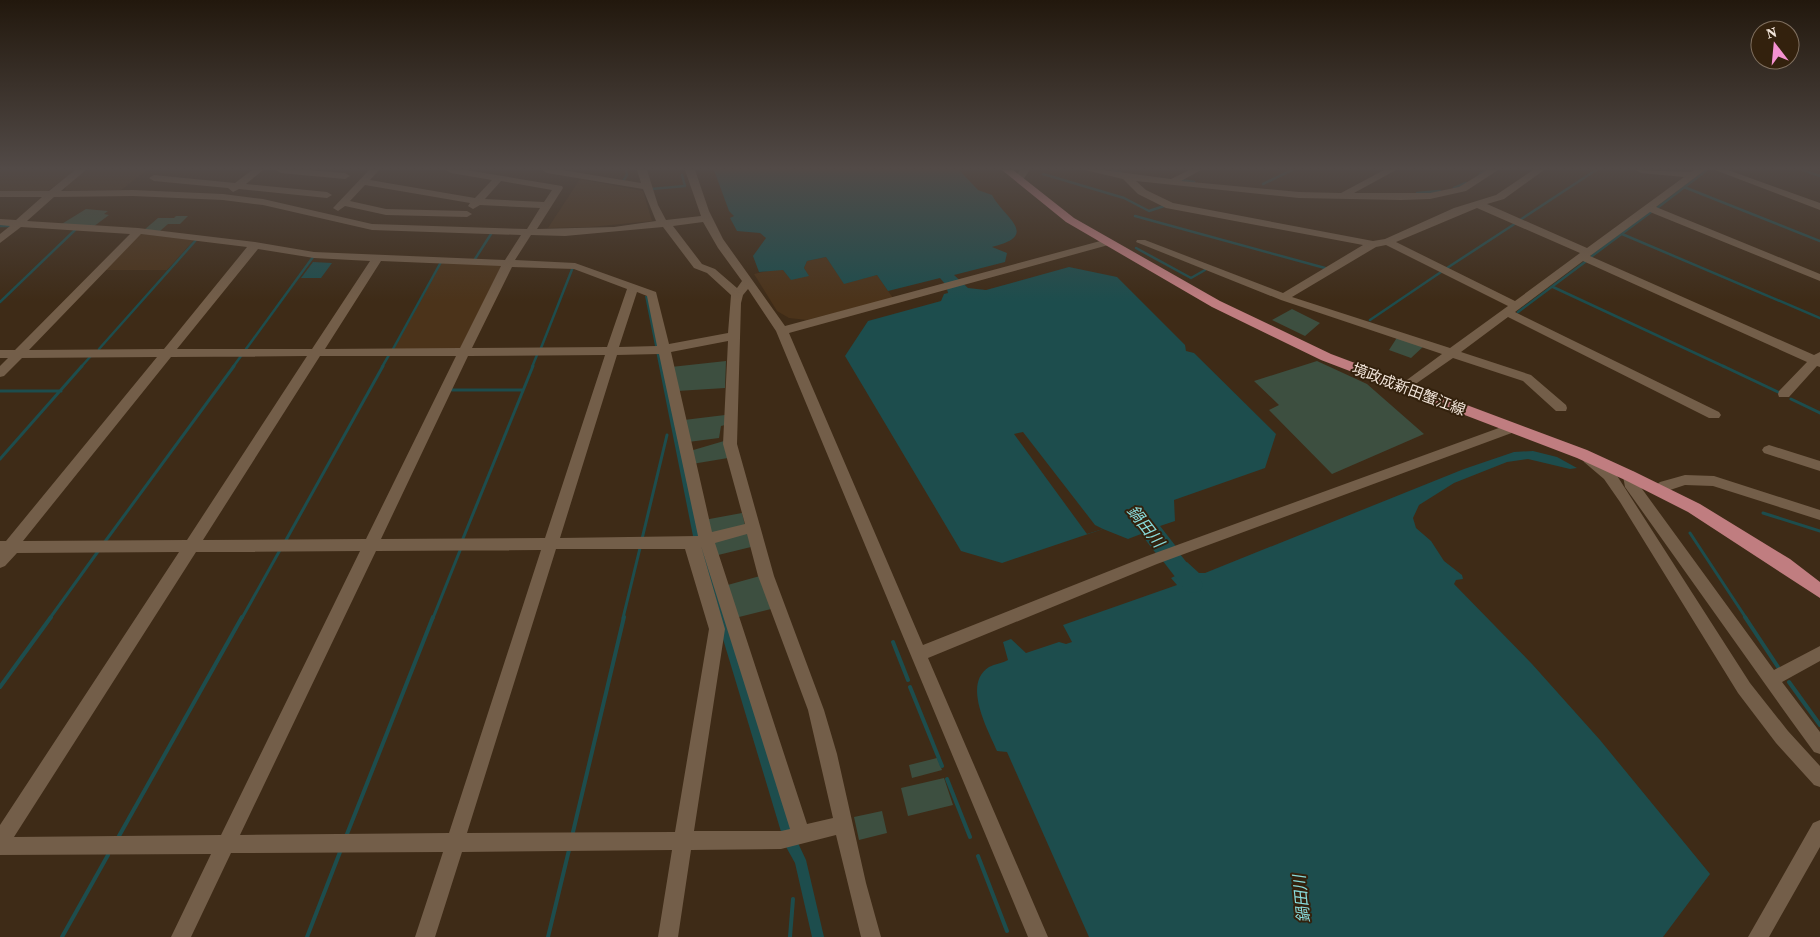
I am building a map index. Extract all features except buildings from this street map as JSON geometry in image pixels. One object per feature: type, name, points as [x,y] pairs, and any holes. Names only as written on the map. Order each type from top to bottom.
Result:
[{"type":"main road","name":"境政成新田蟹江線","points":[[1063,214],[1070,220],[1216,304],[1326,357],[1587,456],[1658,489],[1701,512],[1784,564],[1820,592]]},
{"type":"street","points":[[0,240],[30,214]]},
{"type":"street","points":[[310,214],[372,227],[529,232],[588,232],[707,218]]},
{"type":"street","points":[[330,218],[334,214]]},
{"type":"street","points":[[456,214],[467,214],[458,230]]},
{"type":"street","points":[[181,937],[464,352],[508,264],[541,214]]},
{"type":"street","points":[[659,214],[664,224],[698,266],[711,271],[737,294]]},
{"type":"street","points":[[705,214],[722,248],[750,281],[782,330],[1038,937]]},
{"type":"street","points":[[1211,214],[1373,244],[1387,242],[1450,214]]},
{"type":"street","points":[[1498,214],[1818,360],[1784,394]]},
{"type":"street","points":[[1404,388],[1642,214]]},
{"type":"street","points":[[1664,214],[1820,278]]},
{"type":"street","points":[[0,222],[138,231],[255,245],[314,255],[575,266],[652,294],[660,350],[717,629],[668,937]]},
{"type":"street","points":[[0,373],[138,231]]},
{"type":"street","points":[[782,330],[964,280],[1086,250],[1108,242]]},
{"type":"street","points":[[1141,242],[1285,298],[1528,378],[1561,408]]},
{"type":"street","points":[[1387,242],[1714,415]]},
{"type":"street","points":[[1285,298],[1289,293],[1373,244]]},
{"type":"street","points":[[0,562],[8,547],[255,245]]},
{"type":"street","points":[[0,842],[377,258]]},
{"type":"street","points":[[750,281],[737,294],[733,336],[730,444],[751,528],[766,576],[816,710],[856,883],[872,937]]},
{"type":"street","points":[[425,937],[633,286]]},
{"type":"street","points":[[0,354],[660,350],[733,336]]},
{"type":"street","points":[[919,654],[1152,560],[1512,428]]},
{"type":"street","points":[[1769,450],[1820,466]]},
{"type":"street","points":[[1587,456],[1609,475],[1625,498],[1744,688],[1782,737],[1820,780]]},
{"type":"street","points":[[1630,476],[1630,483],[1683,553],[1771,680],[1820,746]]},
{"type":"street","points":[[1658,489],[1682,479],[1696,478],[1714,481],[1820,515]]},
{"type":"street","points":[[8,547],[550,544],[700,541],[751,528]]},
{"type":"street","points":[[700,541],[794,837]]},
{"type":"street","points":[[1771,680],[1820,653]]},
{"type":"street","points":[[0,846],[683,841],[794,837],[843,824]]},
{"type":"street","points":[[1758,937],[1820,829]]},
{"type":"shaded area","points":[[557,214],[650,214],[652,221],[590,227],[548,228]]},
{"type":"shaded area","points":[[141,234],[194,240],[167,270],[103,270]]},
{"type":"shaded area","points":[[826,257],[844,283],[877,275],[893,298],[807,320],[789,318],[777,311],[754,274],[776,269],[783,270],[791,279],[808,275],[804,268],[807,261]]},
{"type":"shaded area","points":[[441,262],[503,265],[462,350],[392,350]]},
{"type":"green space","points":[[78,214],[109,215],[93,227],[60,225]]},
{"type":"green space","points":[[176,216],[188,216],[180,224],[168,224],[160,231],[144,230],[158,218],[174,218]]},
{"type":"green space","points":[[1292,309],[1320,323],[1305,336],[1272,320]]},
{"type":"green space","points":[[1398,336],[1425,345],[1411,358],[1389,350]]},
{"type":"green space","points":[[726,361],[725,388],[677,391],[671,367]]},
{"type":"green space","points":[[1317,361],[1367,384],[1424,434],[1332,474],[1269,410],[1279,405],[1254,381]]},
{"type":"green space","points":[[725,415],[725,425],[721,426],[719,438],[688,442],[684,420]]},
{"type":"green space","points":[[724,441],[728,458],[692,464],[690,451]]},
{"type":"green space","points":[[742,513],[745,525],[707,536],[704,520]]},
{"type":"green space","points":[[748,533],[751,547],[714,556],[709,541]]},
{"type":"green space","points":[[760,576],[771,609],[735,618],[724,586]]},
{"type":"green space","points":[[937,758],[942,770],[912,778],[909,765]]},
{"type":"green space","points":[[944,778],[953,805],[908,816],[901,788]]},
{"type":"green space","points":[[882,811],[887,833],[859,840],[854,817]]},
{"type":"water","points":[[732,214],[1006,214],[1017,231],[1014,237],[1007,242],[992,247],[1007,253],[1005,262],[954,275],[968,288],[986,290],[1069,267],[1117,277],[1185,345],[1186,351],[1194,353],[1276,434],[1265,468],[1174,500],[1175,521],[1160,526],[1178,549],[1158,556],[1141,534],[1128,539],[1103,529],[1002,563],[961,551],[845,356],[868,321],[941,301],[944,294],[948,293],[946,285],[940,278],[888,291],[877,275],[844,284],[826,257],[807,261],[804,268],[809,276],[791,280],[783,270],[759,272],[753,256],[766,238],[760,233],[737,231],[730,218],[734,216]]},
{"type":"water","points":[[313,262],[332,263],[321,278],[301,278]]},
{"type":"water","points":[[645,296],[649,296],[703,543],[798,843],[806,860],[824,937],[812,937],[795,863],[785,845],[695,546]]},
{"type":"water","points":[[1533,451],[1557,457],[1577,468],[1570,469],[1528,459],[1507,462],[1454,483],[1419,505],[1413,518],[1416,528],[1431,541],[1444,561],[1462,575],[1463,579],[1456,580],[1454,584],[1532,664],[1600,740],[1710,874],[1663,937],[1089,937],[1007,752],[997,751],[983,720],[977,696],[978,684],[981,675],[989,667],[1008,660],[1003,642],[1011,639],[1026,653],[1059,642],[1066,644],[1072,642],[1063,625],[1177,585],[1171,578],[1177,575],[1172,568],[1187,562],[1199,573],[1205,573],[1464,469],[1514,452]]},
{"type":"pier","points":[[1023,432],[1095,525],[1103,529],[1087,534],[1014,434]]},
{"type":"waterway","points":[[1520,220],[1530,214]]},
{"type":"waterway","points":[[1592,256],[1649,214]]},
{"type":"waterway","points":[[1751,214],[1820,241]]},
{"type":"waterway","points":[[1135,216],[1325,268]]},
{"type":"waterway","points":[[1447,268],[1516,223]]},
{"type":"waterway","points":[[0,226],[9,226]]},
{"type":"waterway","points":[[0,302],[75,230]]},
{"type":"waterway","points":[[475,259],[491,234]]},
{"type":"waterway","points":[[1622,234],[1820,318]]},
{"type":"waterway","points":[[99,349],[196,240]]},
{"type":"waterway","points":[[1136,248],[1191,278],[1205,270]]},
{"type":"waterway","points":[[246,349],[313,257]]},
{"type":"waterway","points":[[393,349],[441,262]]},
{"type":"waterway","points":[[1518,312],[1585,262]]},
{"type":"waterway","points":[[541,348],[573,267]]},
{"type":"waterway","points":[[1370,320],[1441,272]]},
{"type":"waterway","points":[[1553,287],[1725,367]]},
{"type":"waterway","points":[[382,367],[389,355]]},
{"type":"waterway","points":[[532,367],[537,355]]},
{"type":"waterway","points":[[233,367],[241,356]]},
{"type":"waterway","points":[[81,367],[90,357]]},
{"type":"waterway","points":[[60,391],[82,366]]},
{"type":"waterway","points":[[104,543],[234,366]]},
{"type":"waterway","points":[[286,540],[383,366]]},
{"type":"waterway","points":[[462,541],[533,366]]},
{"type":"waterway","points":[[1723,366],[1778,392]]},
{"type":"waterway","points":[[452,390],[523,390]]},
{"type":"waterway","points":[[0,391],[60,391]]},
{"type":"waterway","points":[[0,459],[60,391]]},
{"type":"waterway","points":[[1791,399],[1820,413]]},
{"type":"waterway","points":[[642,539],[667,435]]},
{"type":"waterway","points":[[1763,513],[1820,531]]},
{"type":"waterway","points":[[1690,533],[1746,618]]},
{"type":"waterway","name":"鍋田川","points":[[1156,538],[1193,585]]},
{"type":"waterway","points":[[433,618],[461,548]]},
{"type":"waterway","points":[[623,618],[640,548]]},
{"type":"waterway","points":[[50,618],[99,550]]},
{"type":"waterway","points":[[242,618],[280,550]]},
{"type":"waterway","points":[[0,687],[51,617]]},
{"type":"waterway","points":[[119,836],[242,617]]},
{"type":"waterway","points":[[347,834],[433,617]]},
{"type":"waterway","points":[[573,832],[624,617]]},
{"type":"waterway","points":[[1745,617],[1778,667]]},
{"type":"waterway","points":[[893,642],[908,680]]},
{"type":"waterway","points":[[1789,682],[1820,725]]},
{"type":"waterway","points":[[910,687],[942,766]]},
{"type":"waterway","points":[[947,779],[970,837]]},
{"type":"waterway","points":[[548,937],[569,850]]},
{"type":"waterway","points":[[307,937],[340,852]]},
{"type":"waterway","points":[[62,937],[108,855]]},
{"type":"waterway","points":[[978,856],[1007,931]]},
{"type":"waterway","points":[[790,937],[793,899]]}]
